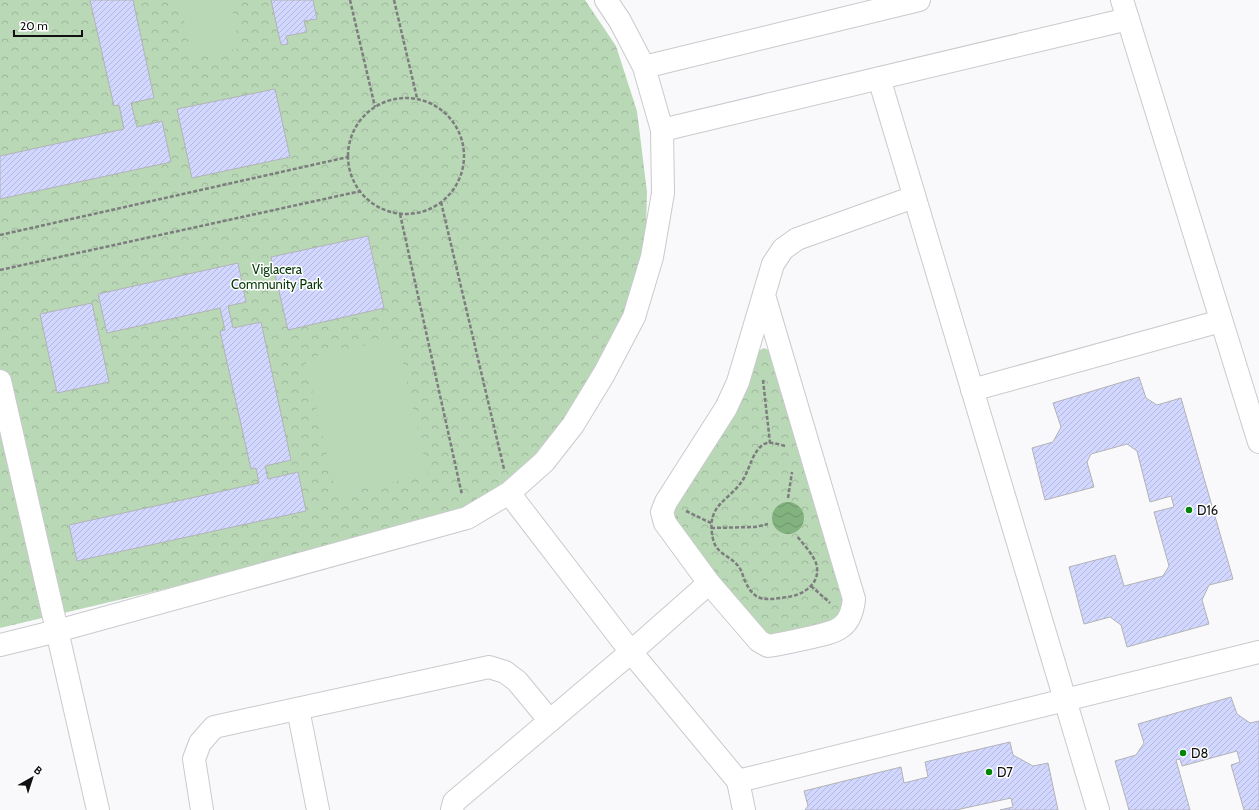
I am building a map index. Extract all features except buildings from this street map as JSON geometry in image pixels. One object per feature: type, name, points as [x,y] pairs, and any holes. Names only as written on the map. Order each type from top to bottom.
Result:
[{"type":"street","points":[[0,645],[57,631],[467,518],[509,493],[544,462],[573,424],[604,374],[634,317],[652,257],[662,193],[662,130],[644,67],[620,21],[606,0]]},
{"type":"street","points":[[644,67],[858,7],[919,0]]},
{"type":"street","points":[[662,130],[879,78],[1125,9],[1259,440]]},
{"type":"street","points":[[879,78],[1098,810]]},
{"type":"street","points":[[764,295],[854,599],[853,612],[846,624],[836,632],[768,646],[759,641],[709,583],[665,523],[662,512],[666,502],[726,408],[738,382],[773,264],[783,249],[797,239],[914,197]]},
{"type":"street","points":[[972,390],[1221,321]]},
{"type":"street","points":[[0,381],[98,810]]},
{"type":"street","points":[[509,493],[631,652],[738,781],[744,810]]},
{"type":"street","points":[[452,810],[454,802],[631,652],[709,583]]},
{"type":"street","points":[[738,781],[1259,652]]},
{"type":"street","points":[[202,810],[194,759],[200,743],[214,727],[489,667],[505,672],[517,681],[550,721]]},
{"type":"street","points":[[298,709],[318,810]]},
{"type":"path","points":[[350,0],[375,107]]},
{"type":"path","points":[[394,0],[417,99]]},
{"type":"path","points":[[412,97],[417,99],[435,104],[453,120],[464,142],[464,165],[456,188],[441,202],[421,213],[400,214],[382,209],[365,197],[352,177],[348,156],[353,130],[368,111],[388,100],[412,97]]},
{"type":"path","points":[[0,235],[348,156]]},
{"type":"path","points":[[0,270],[361,191]]},
{"type":"path","points":[[441,202],[509,493]]},
{"type":"path","points":[[400,214],[467,518]]},
{"type":"path","points":[[786,447],[777,443],[766,443],[760,447],[743,479],[716,508],[711,523],[711,528],[713,541],[720,552],[739,567],[750,592],[760,599],[770,600],[801,594],[814,582],[817,573],[816,564],[797,536]]},
{"type":"path","points":[[788,498],[794,465]]},
{"type":"path","points":[[666,502],[711,523]]},
{"type":"path","points":[[711,528],[755,527],[768,524]]},
{"type":"green space","name":"Viglacera Community Park","points":[[0,0],[585,0],[616,46],[637,111],[647,192],[645,266],[610,353],[542,456],[466,518],[0,628]]},
{"type":"green space","points":[[180,0],[230,0],[240,48],[192,58]]},
{"type":"green space","points":[[397,338],[428,474],[336,495],[305,359]]},
{"type":"green space","points":[[764,348],[771,351],[848,596],[841,618],[773,639],[757,632],[668,509],[756,352]]},
{"type":"water","points":[[785,502],[791,502],[801,509],[804,518],[803,524],[797,531],[791,534],[785,534],[775,527],[772,521],[772,515],[779,505]]},
{"type":"place","name":"D16","points":[[1189,510]]},
{"type":"place","name":"D8","points":[[1183,753]]},
{"type":"place","name":"D7","points":[[989,772]]}]
